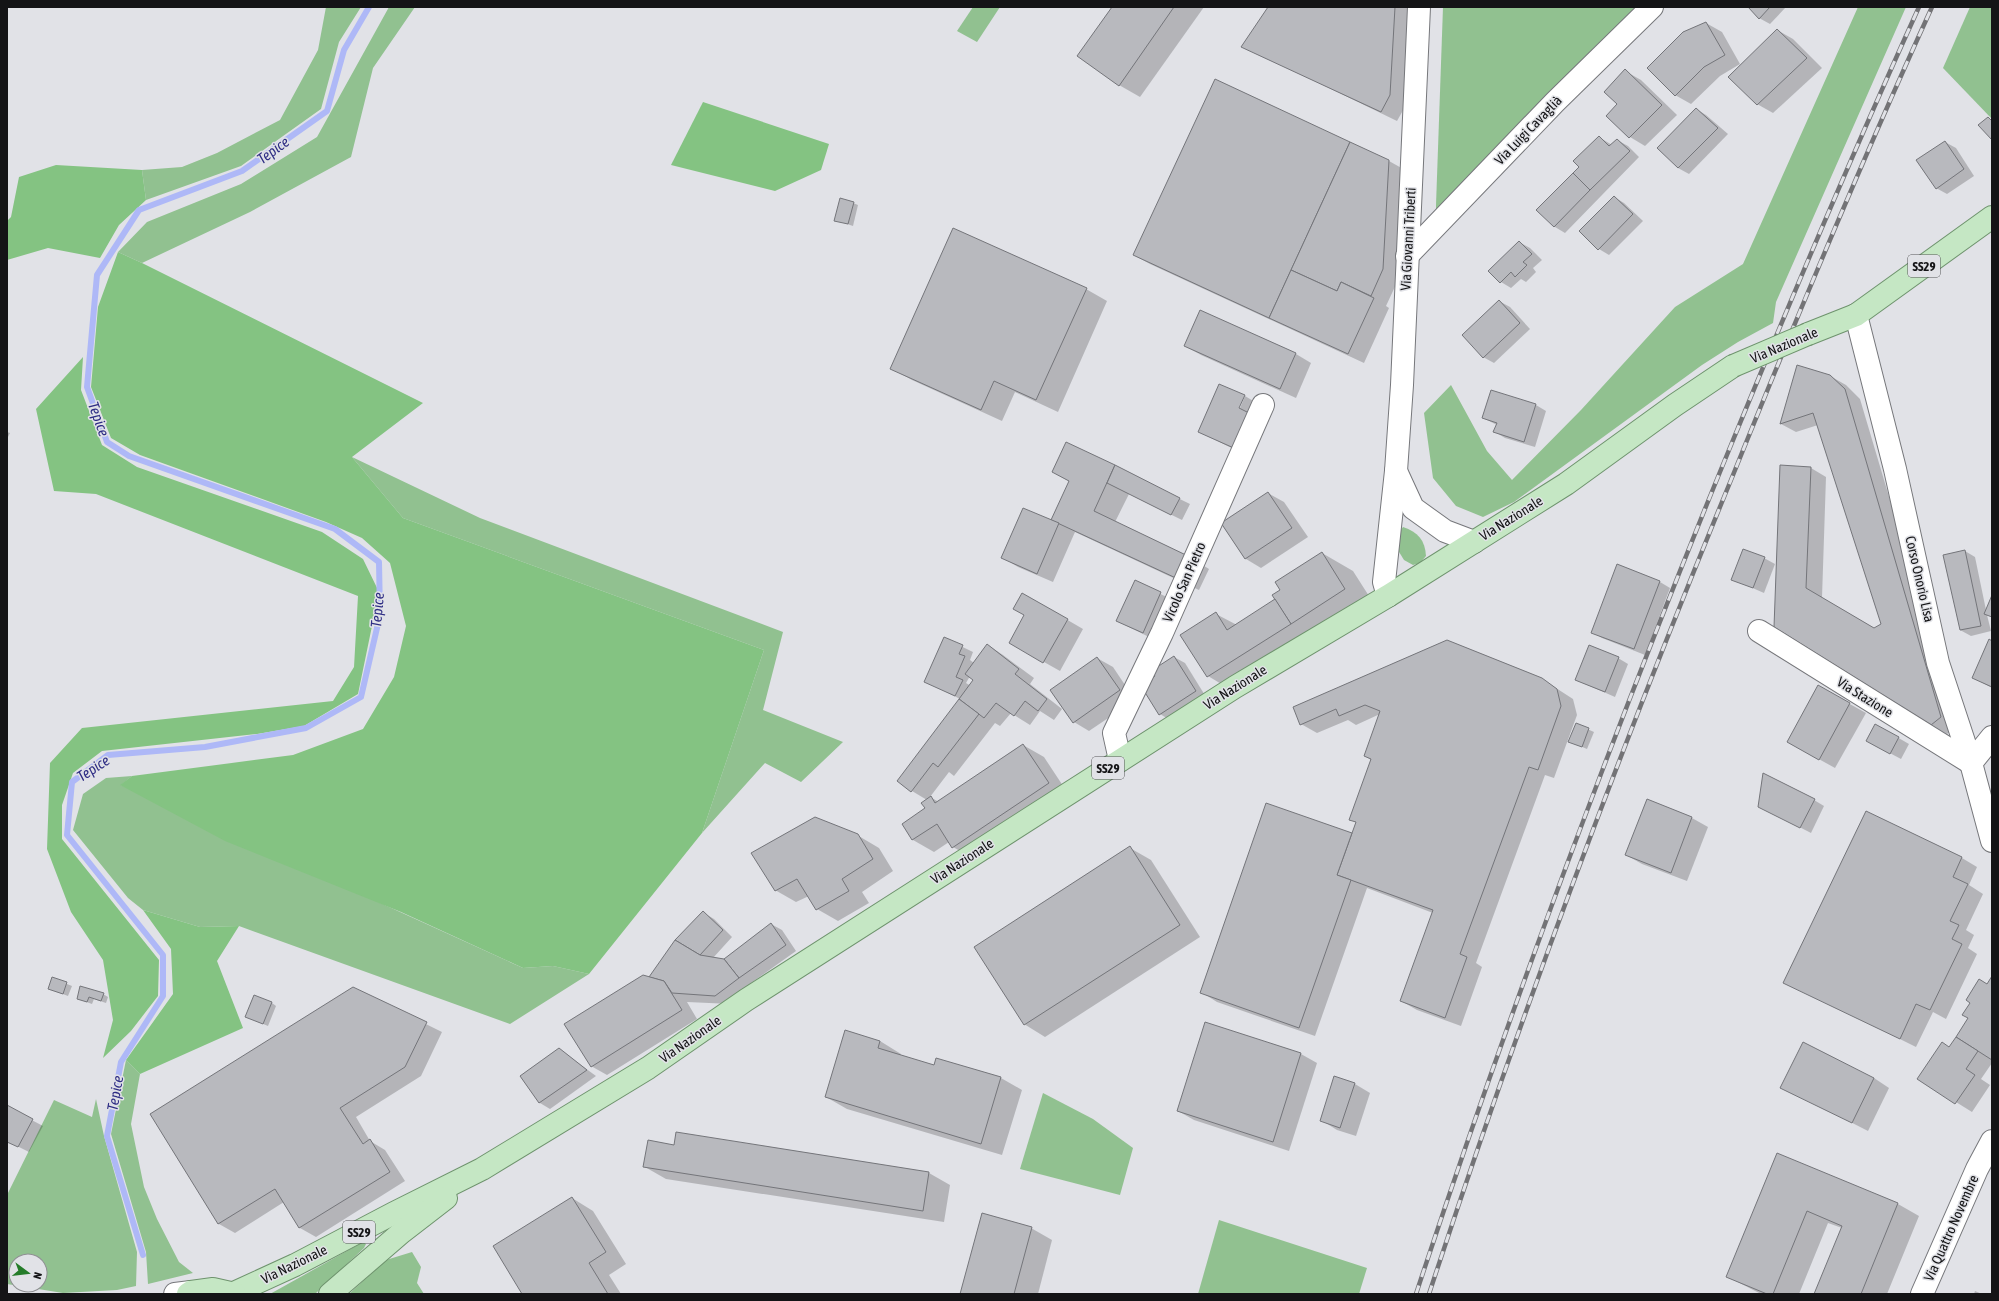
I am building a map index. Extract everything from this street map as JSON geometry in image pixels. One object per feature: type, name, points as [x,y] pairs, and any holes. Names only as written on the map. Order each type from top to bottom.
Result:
[{"type":"main road","name":"Via Nazionale","points":[[185,1293],[212,1289],[235,1294],[295,1265],[482,1169],[648,1068],[746,1000],[1253,675],[1388,596],[1566,484],[1675,405],[1733,366],[1856,315],[1992,217]]},
{"type":"main road","name":"Via Nazionale","points":[[330,1294],[402,1232],[482,1169]]},
{"type":"street","name":"Via Giovanni Triberti","points":[[1388,596],[1384,582],[1396,472],[1402,385],[1419,7]]},
{"type":"street","name":"Via Luigi Cavaglià","points":[[1407,256],[1555,102],[1652,7]]},
{"type":"street","name":"Corso Onorio Lisa","points":[[1856,315],[1895,469],[1938,663],[1970,763],[1992,841]]},
{"type":"street","name":"Vicolo San Pietro","points":[[1120,760],[1114,733],[1162,633],[1263,405]]},
{"type":"street","name":"Via Giovanni Triberti","points":[[1396,472],[1413,508],[1445,531],[1474,542]]},
{"type":"street","name":"Via Stazione","points":[[1759,631],[1970,763]]},
{"type":"street","points":[[1970,763],[1992,737]]},
{"type":"street","name":"Via Quattro Novembre","points":[[1922,1294],[1977,1169],[1992,1141]]},
{"type":"green space","points":[[326,7],[361,7],[339,42],[321,109],[241,166],[146,200],[142,170],[182,167],[217,153],[280,120],[318,50]]},
{"type":"green space","points":[[389,7],[415,7],[373,68],[351,157],[250,212],[142,263],[118,252],[147,222],[241,184],[317,137]]},
{"type":"green space","points":[[973,7],[1000,7],[977,42],[957,31]]},
{"type":"green space","points":[[1443,7],[1643,7],[1436,215],[1436,205]]},
{"type":"green space","points":[[1858,7],[1906,7],[1776,302],[1773,323],[1738,342],[1702,365],[1514,502],[1483,517],[1456,506],[1433,478],[1424,413],[1451,385],[1487,451],[1512,480],[1581,410],[1675,307],[1743,264]]},
{"type":"green space","points":[[1970,7],[1992,7],[1992,119],[1943,68]]},
{"type":"green space","points":[[703,102],[829,144],[821,170],[775,191],[671,165]]},
{"type":"green space","points":[[56,165],[142,170],[146,200],[119,225],[100,258],[48,248],[7,260],[7,221],[11,217],[19,177]]},
{"type":"green space","points":[[118,252],[423,403],[352,457],[403,518],[764,650],[702,833],[589,974],[553,966],[523,968],[401,912],[225,841],[120,785],[132,776],[293,755],[363,729],[394,677],[406,626],[390,563],[362,538],[326,522],[140,455],[111,438],[91,387],[98,307]]},
{"type":"green space","points":[[83,357],[81,390],[102,445],[137,467],[322,532],[363,559],[379,592],[358,694],[304,726],[257,734],[102,751],[73,773],[62,805],[62,839],[159,960],[158,996],[131,1031],[103,1058],[113,1020],[103,960],[71,912],[47,849],[50,763],[82,728],[333,701],[354,667],[358,596],[96,494],[54,491],[36,409]]},
{"type":"green space","points":[[352,457],[480,518],[783,632],[763,710],[843,742],[801,782],[765,763],[702,833],[764,650],[403,518]]},
{"type":"green space","points":[[1403,527],[1417,534],[1424,545],[1426,556],[1420,563],[1413,565],[1404,560],[1396,547],[1400,531]]},
{"type":"green space","points":[[132,776],[121,785],[523,968],[553,966],[589,974],[510,1024],[239,926],[200,927],[143,910],[128,898],[73,830],[83,794],[106,778]]},
{"type":"green space","points":[[143,910],[200,927],[239,926],[217,961],[243,1028],[140,1074],[126,1060],[173,994],[171,949]]},
{"type":"green space","points":[[126,1060],[140,1074],[131,1124],[144,1187],[157,1219],[179,1262],[193,1273],[148,1284],[146,1252],[111,1134]]},
{"type":"green space","points":[[1043,1093],[1093,1119],[1133,1148],[1120,1195],[1020,1169]]},
{"type":"green space","points":[[96,1099],[104,1136],[137,1252],[136,1286],[117,1290],[63,1293],[48,1291],[48,1253],[8,1253],[7,1284],[7,1195],[54,1100],[92,1117]]},
{"type":"green space","points":[[1219,1220],[1367,1268],[1359,1294],[1198,1294]]},
{"type":"green space","points":[[363,1242],[366,1244],[364,1248],[315,1294],[270,1294]]},
{"type":"green space","points":[[412,1252],[421,1267],[417,1283],[424,1294],[349,1294],[386,1260]]},
{"type":"building","points":[[1112,7],[1174,7],[1119,86],[1077,56]]},
{"type":"building","points":[[1268,7],[1395,7],[1390,95],[1381,112],[1241,47]]},
{"type":"building","points":[[1748,7],[1770,7],[1759,19]]},
{"type":"building","points":[[1706,22],[1725,55],[1704,67],[1675,96],[1647,68],[1683,32]]},
{"type":"building","points":[[1777,29],[1807,58],[1757,105],[1728,77]]},
{"type":"building","points":[[1625,69],[1662,105],[1629,138],[1606,116],[1617,104],[1604,92]]},
{"type":"building","points":[[1215,79],[1350,142],[1269,318],[1133,255]]},
{"type":"building","points":[[1696,108],[1718,128],[1678,168],[1657,148]]},
{"type":"building","points":[[1988,117],[1992,121],[1992,140],[1978,125]]},
{"type":"building","points":[[1599,136],[1609,146],[1617,139],[1630,151],[1590,190],[1573,173],[1579,167],[1573,161]]},
{"type":"building","points":[[1945,141],[1964,169],[1936,189],[1916,160]]},
{"type":"building","points":[[1350,142],[1389,160],[1383,269],[1371,296],[1341,282],[1337,291],[1291,270]]},
{"type":"building","points":[[1573,173],[1590,190],[1554,227],[1536,210]]},
{"type":"building","points":[[1614,196],[1633,214],[1598,250],[1579,231]]},
{"type":"building","points":[[840,198],[854,202],[848,224],[834,221]]},
{"type":"building","points":[[953,228],[1087,288],[1036,400],[994,381],[981,410],[890,369]]},
{"type":"building","points":[[1519,241],[1532,254],[1523,262],[1527,265],[1515,277],[1511,272],[1500,283],[1488,271]]},
{"type":"building","points":[[1291,270],[1337,291],[1341,282],[1374,298],[1348,354],[1269,318]]},
{"type":"building","points":[[1499,300],[1520,323],[1483,358],[1462,335]]},
{"type":"building","points":[[1200,310],[1296,353],[1280,389],[1184,346]]},
{"type":"building","points":[[1797,365],[1830,375],[1845,389],[1941,717],[1931,725],[1774,627],[1780,465],[1811,467],[1806,588],[1874,628],[1881,624],[1813,413],[1780,424]]},
{"type":"building","points":[[1219,384],[1245,395],[1239,408],[1251,414],[1236,449],[1198,432]]},
{"type":"building","points":[[1491,390],[1536,404],[1524,442],[1493,432],[1497,423],[1482,418]]},
{"type":"building","points":[[1066,442],[1115,465],[1094,511],[1188,556],[1178,579],[1051,520],[1069,481],[1052,472]]},
{"type":"building","points":[[1115,465],[1180,498],[1171,515],[1107,483]]},
{"type":"building","points":[[1268,492],[1292,528],[1245,559],[1221,523]]},
{"type":"building","points":[[1023,508],[1059,523],[1037,574],[1001,558]]},
{"type":"building","points":[[1743,549],[1765,557],[1753,588],[1731,580]]},
{"type":"building","points":[[1965,550],[1981,626],[1960,630],[1943,555]]},
{"type":"building","points":[[1322,552],[1345,589],[1291,624],[1272,595],[1280,590],[1275,582]]},
{"type":"building","points":[[1617,564],[1660,581],[1634,649],[1591,633]]},
{"type":"building","points":[[1135,580],[1161,592],[1143,633],[1116,621]]},
{"type":"building","points":[[1022,593],[1068,619],[1043,663],[1009,643],[1024,615],[1013,609]]},
{"type":"building","points":[[1992,595],[1992,617],[1984,614]]},
{"type":"building","points":[[1275,599],[1291,624],[1207,677],[1180,635],[1216,612],[1227,630]]},
{"type":"building","points":[[944,637],[963,645],[959,654],[965,656],[956,677],[963,680],[955,696],[924,682]]},
{"type":"building","points":[[1989,639],[1992,641],[1992,687],[1972,678]]},
{"type":"building","points":[[1447,640],[1542,678],[1557,689],[1561,706],[1538,770],[1529,767],[1460,954],[1467,957],[1445,1018],[1400,1001],[1433,910],[1337,875],[1356,822],[1349,820],[1371,759],[1364,756],[1380,711],[1365,705],[1339,716],[1336,709],[1300,725],[1293,707]]},
{"type":"building","points":[[987,644],[1019,669],[1015,674],[1047,699],[1038,711],[1025,701],[1014,716],[996,703],[984,718],[959,699],[973,680],[965,674]]},
{"type":"building","points":[[1589,645],[1619,657],[1605,692],[1575,680]]},
{"type":"building","points":[[1174,656],[1196,691],[1159,715],[1141,686],[1155,676],[1151,671]]},
{"type":"building","points":[[1097,657],[1120,690],[1073,723],[1050,690]]},
{"type":"building","points":[[1818,685],[1850,703],[1819,760],[1787,742]]},
{"type":"building","points":[[959,699],[979,714],[938,767],[933,763],[911,792],[897,781]]},
{"type":"building","points":[[1576,723],[1589,728],[1582,747],[1568,742]]},
{"type":"building","points":[[1875,724],[1899,737],[1890,754],[1866,741]]},
{"type":"building","points":[[1023,744],[1049,783],[952,848],[937,824],[912,840],[902,824],[925,808],[921,803],[931,796],[935,803]]},
{"type":"building","points":[[1763,773],[1815,799],[1800,828],[1758,807]]},
{"type":"building","points":[[1647,799],[1692,817],[1671,873],[1625,855]]},
{"type":"building","points":[[1266,803],[1352,833],[1337,875],[1351,880],[1299,1028],[1200,993]]},
{"type":"building","points":[[1866,811],[1962,857],[1953,877],[1968,884],[1950,921],[1959,925],[1952,939],[1962,944],[1930,1010],[1916,1004],[1900,1039],[1783,983]]},
{"type":"building","points":[[815,817],[858,834],[873,859],[842,879],[849,891],[816,910],[797,879],[775,891],[751,853]]},
{"type":"building","points":[[1130,846],[1180,925],[1024,1025],[974,947]]},
{"type":"building","points":[[703,911],[723,930],[700,955],[675,940]]},
{"type":"building","points":[[771,923],[786,945],[739,978],[724,959]]},
{"type":"building","points":[[675,940],[700,955],[724,959],[739,978],[715,996],[672,993],[664,981],[649,977]]},
{"type":"building","points":[[643,975],[664,981],[682,1010],[591,1067],[564,1024]]},
{"type":"building","points":[[1992,976],[1992,1060],[1956,1037],[1968,1018],[1962,1015],[1970,1003],[1966,1000],[1979,979],[1987,984]]},
{"type":"building","points":[[52,977],[67,982],[63,994],[48,989]]},
{"type":"building","points":[[80,986],[104,993],[101,1001],[89,997],[87,1002],[77,999]]},
{"type":"building","points":[[353,987],[427,1022],[405,1067],[340,1108],[363,1144],[370,1139],[390,1172],[299,1228],[275,1189],[218,1224],[150,1114]]},
{"type":"building","points":[[254,995],[272,1002],[263,1024],[245,1017]]},
{"type":"building","points":[[1205,1022],[1301,1053],[1273,1142],[1177,1111]]},
{"type":"building","points":[[845,1030],[880,1041],[878,1048],[934,1065],[936,1058],[1001,1077],[981,1144],[825,1097]]},
{"type":"building","points":[[1956,1037],[1978,1051],[1966,1069],[1975,1075],[1955,1104],[1917,1079],[1942,1042],[1949,1047]]},
{"type":"building","points":[[1803,1042],[1874,1078],[1852,1123],[1780,1088]]},
{"type":"building","points":[[559,1048],[587,1070],[539,1103],[520,1076]]},
{"type":"building","points":[[1334,1076],[1355,1083],[1340,1128],[1320,1121]]},
{"type":"building","points":[[7,1105],[33,1119],[18,1147],[7,1142]]},
{"type":"building","points":[[676,1132],[929,1172],[923,1211],[643,1167],[648,1140],[674,1145]]},
{"type":"building","points":[[1777,1153],[1898,1203],[1861,1294],[1814,1294],[1842,1226],[1807,1211],[1773,1294],[1767,1294],[1726,1277]]},
{"type":"building","points":[[572,1197],[606,1252],[589,1263],[608,1294],[522,1294],[493,1246]]},
{"type":"building","points":[[982,1213],[1032,1227],[1014,1294],[960,1294]]},
{"type":"waterway","name":"Tepice","points":[[143,1255],[107,1136],[121,1062],[163,996],[163,955],[67,835],[72,782],[108,755],[205,747],[306,728],[361,697],[380,615],[379,562],[335,529],[129,456],[107,442],[87,387],[97,275],[139,210],[242,171],[327,111],[344,50],[369,7]]},
{"type":"railway","points":[[1416,1294],[1524,981],[1640,672],[1722,467],[1794,294],[1868,121],[1919,7]]},
{"type":"railway","points":[[1429,1294],[1463,1191],[1535,986],[1572,884],[1650,682],[1804,302],[1854,183],[1932,7]]}]
